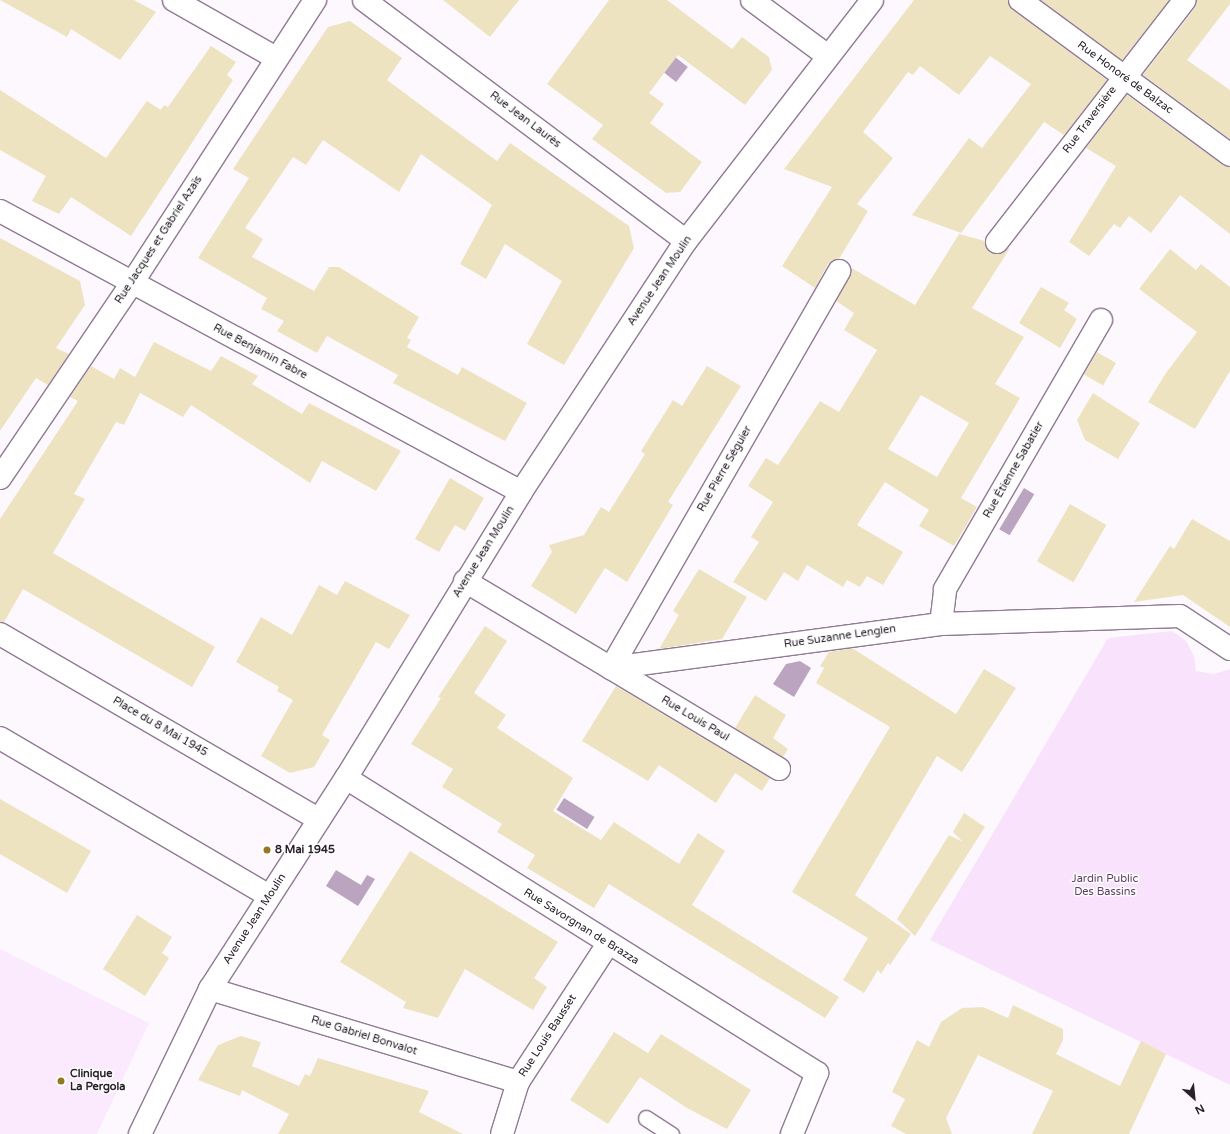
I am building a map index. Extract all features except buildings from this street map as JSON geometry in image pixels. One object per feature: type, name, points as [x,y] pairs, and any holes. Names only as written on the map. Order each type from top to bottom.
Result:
[{"type":"street","points":[[174,0],[276,58]]},
{"type":"street","name":"Rue Jacques et Gabriel Azaïs","points":[[0,478],[132,283],[276,58],[315,0]]},
{"type":"street","name":"Rue Jean Laurès","points":[[364,0],[686,241]]},
{"type":"street","points":[[752,0],[828,56]]},
{"type":"street","name":"Avenue Jean Moulin","points":[[140,1134],[210,989],[346,778],[465,581],[521,492],[686,241],[872,0]]},
{"type":"street","name":"Rue Honoré de Balzac","points":[[1020,0],[1230,155]]},
{"type":"street","name":"Rue Traversière","points":[[997,242],[1123,77],[1185,0]]},
{"type":"street","name":"Rue Benjamin Fabre","points":[[0,211],[521,492]]},
{"type":"street","name":"Rue Pierre Séguier","points":[[611,668],[839,270]]},
{"type":"street","name":"Rue Étienne Sabatier","points":[[941,624],[945,589],[1101,320]]},
{"type":"street","points":[[465,581],[611,668]]},
{"type":"street","name":"Rue Suzanne Lenglen","points":[[611,668],[941,624],[1180,616],[1230,648]]},
{"type":"street","name":"Place du 8 Mai 1945","points":[[0,634],[319,820]]},
{"type":"street","name":"Rue Louis Paul","points":[[611,668],[779,769]]},
{"type":"street","points":[[0,738],[269,896]]},
{"type":"street","name":"Rue Savorgnan de Brazza","points":[[346,778],[608,944],[817,1073],[792,1134]]},
{"type":"street","name":"Rue Louis Bausset","points":[[502,1134],[518,1082],[608,944]]},
{"type":"street","name":"Rue Gabriel Bonvalot","points":[[210,989],[518,1082]]},
{"type":"lane","points":[[646,1118],[671,1134]]},
{"type":"shaded area","points":[[661,46],[688,67],[676,82],[649,61]]},
{"type":"shaded area","points":[[1024,488],[1034,494],[1010,535],[999,529]]},
{"type":"shaded area","points":[[800,661],[811,668],[794,697],[773,684],[786,664]]},
{"type":"shaded area","points":[[564,798],[595,817],[587,829],[557,810]]},
{"type":"shaded area","points":[[336,870],[361,885],[367,875],[375,879],[358,906],[326,886]]},
{"type":"shaded area","name":"Clinique La Pergola","points":[[0,949],[149,1023],[97,1134],[0,1134]]},
{"type":"green space","name":"Jardin Public Des Bassins","points":[[1172,631],[1186,641],[1194,656],[1196,671],[1214,674],[1230,669],[1230,1085],[930,940],[1108,638]]},
{"type":"place","name":"8 Mai 1945","points":[[267,850]]},
{"type":"place","name":"Clinique La Pergola","points":[[61,1081]]}]
